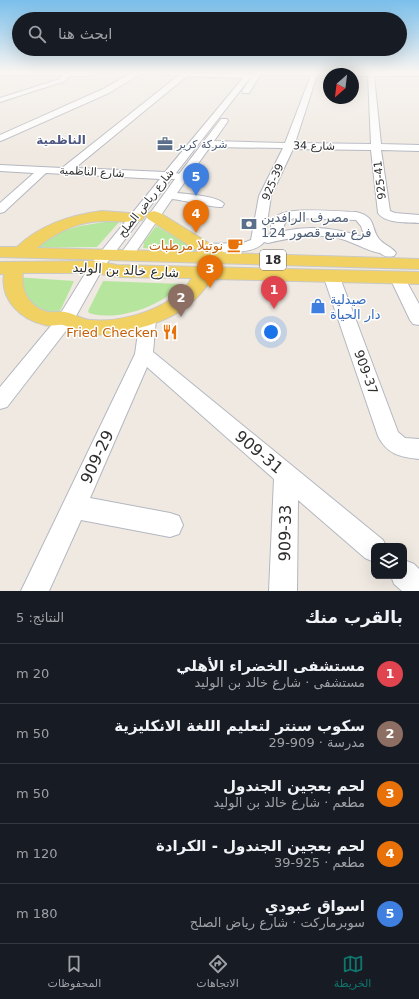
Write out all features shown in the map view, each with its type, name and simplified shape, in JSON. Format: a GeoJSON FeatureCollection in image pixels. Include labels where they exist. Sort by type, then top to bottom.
{"type":"FeatureCollection","features":[{"type":"Feature","properties":{"kind":"main road"},"geometry":{"type":"LineString","coordinates":[[136,217],[102,216],[75,221],[45,233],[29,243],[11,263],[11,280],[13,291],[19,302],[30,311],[45,319],[66,319],[84,327],[113,326],[148,319],[170,310],[187,298],[199,286],[211,260],[154,216]]}},
{"type":"Feature","properties":{"kind":"main road","name":"شارع خالد بن الوليد"},"geometry":{"type":"LineString","coordinates":[[0,252],[11,263],[100,261],[117,271],[134,264],[211,260],[393,265],[419,264]]}},
{"type":"Feature","properties":{"kind":"main road","name":"شارع خالد بن الوليد"},"geometry":{"type":"LineString","coordinates":[[211,260],[331,276],[393,265],[419,278]]}},
{"type":"Feature","properties":{"kind":"street"},"geometry":{"type":"LineString","coordinates":[[0,138],[87,100]]}},
{"type":"Feature","properties":{"kind":"street"},"geometry":{"type":"LineString","coordinates":[[66,170],[152,100]]}},
{"type":"Feature","properties":{"kind":"street","name":"شارع رياض الصلح"},"geometry":{"type":"LineString","coordinates":[[0,401],[66,319],[100,261],[168,175],[234,100]]}},
{"type":"Feature","properties":{"kind":"street","name":"شارع رياض الصلح"},"geometry":{"type":"LineString","coordinates":[[134,264],[154,216],[208,144],[235,100]]}},
{"type":"Feature","properties":{"kind":"street","name":"925-39"},"geometry":{"type":"LineString","coordinates":[[257,242],[265,196],[290,146],[306,100]]}},
{"type":"Feature","properties":{"kind":"street","name":"925-41"},"geometry":{"type":"LineString","coordinates":[[372,100],[384,213],[392,217],[419,219]]}},
{"type":"Feature","properties":{"kind":"street","name":"شارع 34"},"geometry":{"type":"LineString","coordinates":[[208,144],[419,148]]}},
{"type":"Feature","properties":{"kind":"street","name":"شارع الناظمية"},"geometry":{"type":"LineString","coordinates":[[0,168],[183,176]]}},
{"type":"Feature","properties":{"kind":"street"},"geometry":{"type":"LineString","coordinates":[[0,209],[44,170]]}},
{"type":"Feature","properties":{"kind":"street"},"geometry":{"type":"LineString","coordinates":[[169,195],[218,204]]}},
{"type":"Feature","properties":{"kind":"street"},"geometry":{"type":"LineString","coordinates":[[278,236],[278,224],[281,218],[293,214],[356,216],[367,225],[373,241],[393,265]]}},
{"type":"Feature","properties":{"kind":"street"},"geometry":{"type":"LineString","coordinates":[[211,260],[257,242],[278,236],[299,232],[332,232],[349,236],[393,265]]}},
{"type":"Feature","properties":{"kind":"street"},"geometry":{"type":"LineString","coordinates":[[384,232],[393,265],[419,320]]}},
{"type":"Feature","properties":{"kind":"street","name":"909-37"},"geometry":{"type":"LineString","coordinates":[[331,276],[389,436],[396,444],[402,447],[419,449]]}},
{"type":"Feature","properties":{"kind":"street","name":"909-29"},"geometry":{"type":"LineString","coordinates":[[35,591],[144,354],[148,319]]}},
{"type":"Feature","properties":{"kind":"street","name":"909-31"},"geometry":{"type":"LineString","coordinates":[[144,354],[371,546]]}},
{"type":"Feature","properties":{"kind":"street","name":"909-33"},"geometry":{"type":"LineString","coordinates":[[283,591],[286,475]]}},
{"type":"Feature","properties":{"kind":"street"},"geometry":{"type":"LineString","coordinates":[[74,507],[170,526]]}},
{"type":"Feature","properties":{"kind":"street"},"geometry":{"type":"LineString","coordinates":[[407,577],[419,587]]}},
{"type":"Feature","properties":{"kind":"green space"},"geometry":{"type":"Polygon","coordinates":[[[110,221],[120,221],[97,247],[30,248],[59,232],[80,226],[110,221]]]}},
{"type":"Feature","properties":{"kind":"green space"},"geometry":{"type":"Polygon","coordinates":[[[156,226],[199,251],[143,248],[144,242],[156,226]]]}},
{"type":"Feature","properties":{"kind":"green space"},"geometry":{"type":"Polygon","coordinates":[[[15,277],[74,281],[61,309],[56,315],[35,307],[26,297],[15,277]]]}},
{"type":"Feature","properties":{"kind":"green space"},"geometry":{"type":"Polygon","coordinates":[[[103,281],[182,284],[163,299],[139,310],[126,314],[113,315],[89,313],[88,311],[103,281]]]}},
{"type":"Feature","properties":{"kind":"place","name":"شركة كرير"},"geometry":{"type":"Point","coordinates":[165,144]}},
{"type":"Feature","properties":{"kind":"place","name":"اسواق عبودي"},"geometry":{"type":"Point","coordinates":[196,196]}},
{"type":"Feature","properties":{"kind":"place","name":"مصرف الرافدين فرع سبع قصور 124"},"geometry":{"type":"Point","coordinates":[249,224]}},
{"type":"Feature","properties":{"kind":"place","name":"لحم بعجين الجندول - الكرادة"},"geometry":{"type":"Point","coordinates":[196,233]}},
{"type":"Feature","properties":{"kind":"place","name":"نوتيلا مرطبات"},"geometry":{"type":"Point","coordinates":[235,245]}},
{"type":"Feature","properties":{"kind":"place","name":"لحم بعجين الجندول"},"geometry":{"type":"Point","coordinates":[210,288]}},
{"type":"Feature","properties":{"kind":"place","name":"صيدلية دار الحياة"},"geometry":{"type":"Point","coordinates":[318,306]}},
{"type":"Feature","properties":{"kind":"place","name":"مستشفى الخضراء الأهلي"},"geometry":{"type":"Point","coordinates":[274,309]}},
{"type":"Feature","properties":{"kind":"place","name":"سكوب سنتر لتعليم اللغة الانكليزية"},"geometry":{"type":"Point","coordinates":[181,317]}},
{"type":"Feature","properties":{"kind":"place","name":"Fried Checken"},"geometry":{"type":"Point","coordinates":[170,332]}},
{"type":"Feature","properties":{"kind":"district","name":"الناظمية"},"geometry":{"type":"Point","coordinates":[61,140]}}]}
